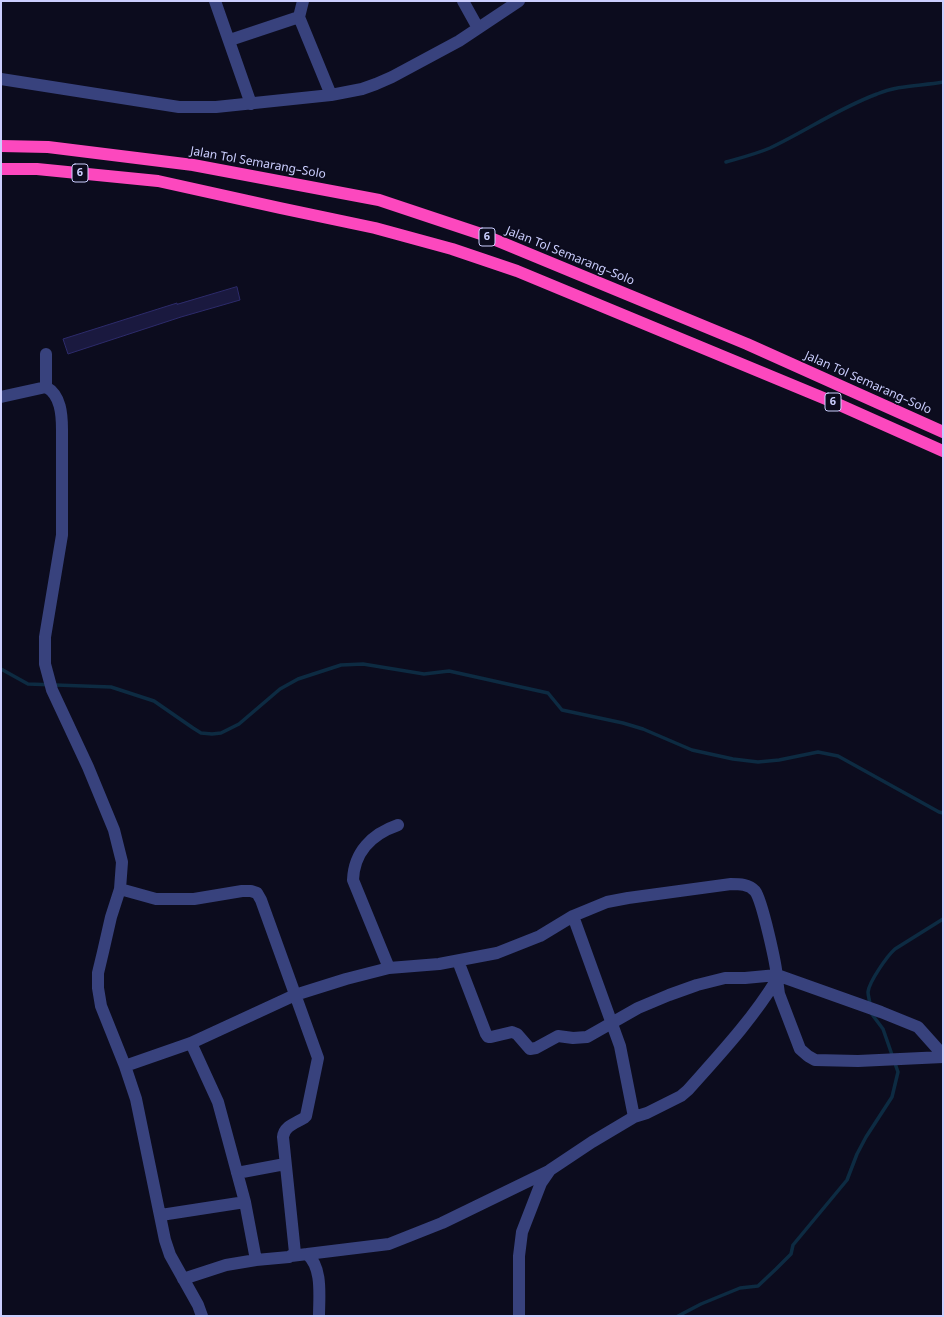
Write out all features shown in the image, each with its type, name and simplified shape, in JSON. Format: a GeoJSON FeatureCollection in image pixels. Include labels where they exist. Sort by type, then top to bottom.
{"type":"FeatureCollection","features":[{"type":"Feature","properties":{"kind":"highway","name":"Jalan Tol Semarang–Solo"},"geometry":{"type":"LineString","coordinates":[[1,146],[48,147],[193,164],[379,200],[481,234],[747,344],[943,432]]}},
{"type":"Feature","properties":{"kind":"highway","name":"6"},"geometry":{"type":"LineString","coordinates":[[1,169],[38,169],[158,181],[375,228],[452,249],[517,271],[840,405],[943,451]]}},
{"type":"Feature","properties":{"kind":"street"},"geometry":{"type":"LineString","coordinates":[[215,1],[230,40],[251,104]]}},
{"type":"Feature","properties":{"kind":"street"},"geometry":{"type":"LineString","coordinates":[[303,1],[298,17],[331,95]]}},
{"type":"Feature","properties":{"kind":"street"},"geometry":{"type":"LineString","coordinates":[[463,1],[478,28]]}},
{"type":"Feature","properties":{"kind":"street"},"geometry":{"type":"LineString","coordinates":[[1,79],[179,107],[216,107],[331,95],[362,89],[392,77],[459,41],[519,1]]}},
{"type":"Feature","properties":{"kind":"street"},"geometry":{"type":"LineString","coordinates":[[230,40],[298,17]]}},
{"type":"Feature","properties":{"kind":"street"},"geometry":{"type":"LineString","coordinates":[[46,354],[46,387],[54,394],[60,406],[62,416],[62,535],[44,637],[45,664],[52,690],[88,767],[114,830],[122,862],[120,889],[111,917],[98,973],[98,988],[101,1006],[125,1066],[136,1099],[165,1240],[170,1255],[198,1304],[202,1316]]}},
{"type":"Feature","properties":{"kind":"street"},"geometry":{"type":"LineString","coordinates":[[1,397],[46,387]]}},
{"type":"Feature","properties":{"kind":"street"},"geometry":{"type":"LineString","coordinates":[[389,968],[353,880],[353,872],[365,845],[375,836],[388,828],[398,825]]}},
{"type":"Feature","properties":{"kind":"street"},"geometry":{"type":"LineString","coordinates":[[125,1066],[191,1043],[295,995],[346,979],[389,968],[439,964],[498,953],[540,936],[573,916],[607,902],[731,884],[748,886],[755,891],[762,909],[770,940],[779,994],[800,1049],[808,1056],[815,1060],[858,1061],[943,1056]]}},
{"type":"Feature","properties":{"kind":"street"},"geometry":{"type":"LineString","coordinates":[[120,889],[156,899],[194,899],[242,891],[251,891],[257,893],[261,900],[318,1058],[305,1117],[289,1126],[283,1134],[295,1252],[291,1256]]}},
{"type":"Feature","properties":{"kind":"street"},"geometry":{"type":"LineString","coordinates":[[573,916],[620,1046],[634,1117]]}},
{"type":"Feature","properties":{"kind":"street"},"geometry":{"type":"LineString","coordinates":[[458,961],[486,1034],[491,1038],[512,1032],[517,1034],[530,1049],[536,1048],[558,1036],[573,1038],[587,1037],[638,1008],[697,985],[725,978],[777,977],[882,1012],[918,1027],[943,1056]]}},
{"type":"Feature","properties":{"kind":"street"},"geometry":{"type":"LineString","coordinates":[[183,1279],[226,1265],[389,1244],[442,1223],[550,1170],[592,1142],[634,1117],[647,1113],[680,1096],[688,1090],[736,1036],[766,998],[777,977]]}},
{"type":"Feature","properties":{"kind":"street"},"geometry":{"type":"LineString","coordinates":[[191,1043],[218,1102],[245,1202],[256,1260]]}},
{"type":"Feature","properties":{"kind":"street"},"geometry":{"type":"LineString","coordinates":[[237,1173],[285,1164]]}},
{"type":"Feature","properties":{"kind":"street"},"geometry":{"type":"LineString","coordinates":[[519,1316],[519,1256],[522,1232],[541,1184],[550,1170]]}},
{"type":"Feature","properties":{"kind":"street"},"geometry":{"type":"LineString","coordinates":[[161,1215],[245,1202]]}},
{"type":"Feature","properties":{"kind":"street"},"geometry":{"type":"LineString","coordinates":[[307,1254],[314,1261],[318,1272],[319,1316]]}},
{"type":"Feature","properties":{"kind":"building"},"geometry":{"type":"Polygon","coordinates":[[[237,287],[240,300],[181,317],[68,354],[63,339],[177,303],[237,287]]]}},
{"type":"Feature","properties":{"kind":"waterway"},"geometry":{"type":"LineString","coordinates":[[726,162],[770,148],[849,106],[885,91],[901,87],[943,82]]}},
{"type":"Feature","properties":{"kind":"waterway"},"geometry":{"type":"LineString","coordinates":[[1,669],[28,684],[111,687],[154,701],[201,733],[212,734],[221,733],[239,724],[280,689],[298,679],[341,665],[363,664],[424,674],[449,671],[548,693],[562,710],[623,723],[643,729],[692,750],[733,759],[758,762],[779,760],[818,752],[838,756],[943,813]]}},
{"type":"Feature","properties":{"kind":"waterway"},"geometry":{"type":"LineString","coordinates":[[870,1005],[868,992],[869,988],[879,969],[892,952],[943,919]]}},
{"type":"Feature","properties":{"kind":"waterway"},"geometry":{"type":"LineString","coordinates":[[678,1316],[701,1304],[740,1288],[758,1286],[791,1254],[793,1245],[847,1180],[857,1154],[866,1137],[892,1097],[898,1072],[883,1029],[871,1013]]}}]}
